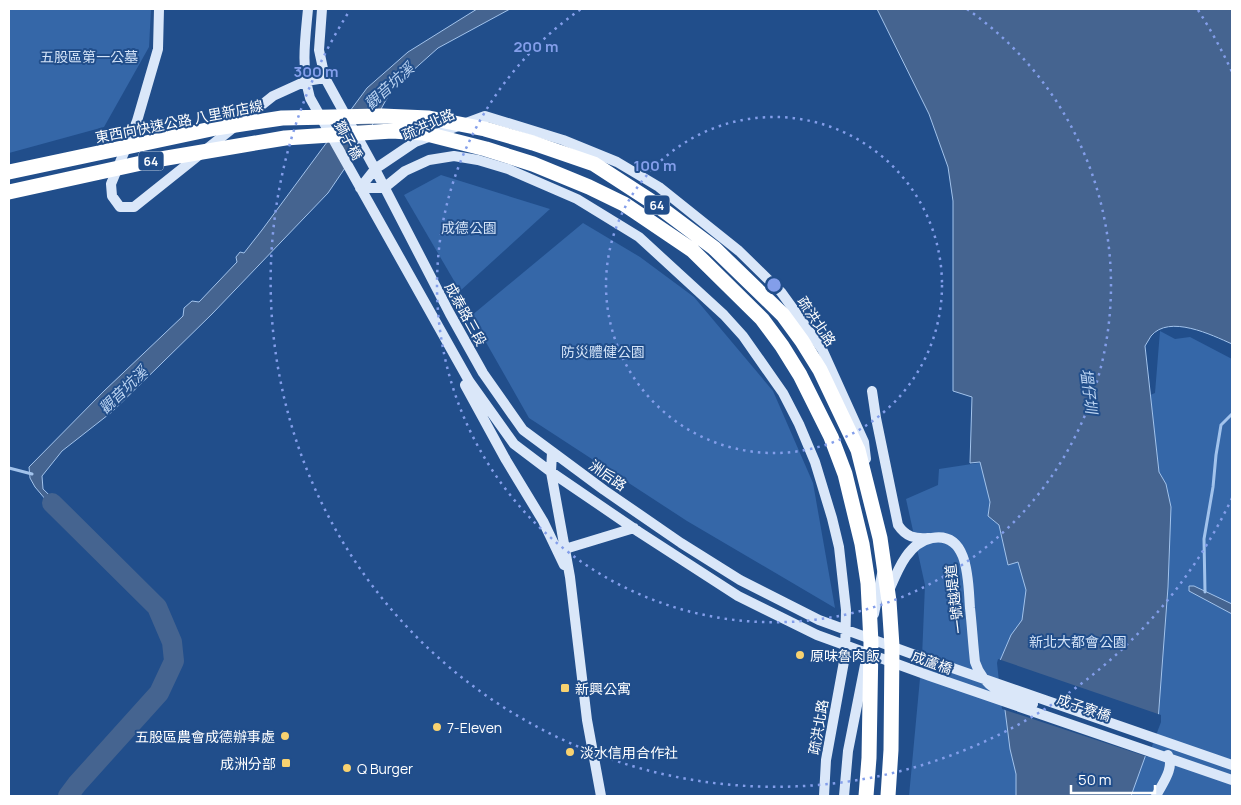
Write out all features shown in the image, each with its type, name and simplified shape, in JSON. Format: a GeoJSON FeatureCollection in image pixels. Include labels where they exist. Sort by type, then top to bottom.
{"type":"FeatureCollection","features":[{"type":"Feature","properties":{"kind":"highway","name":"東西向快速公路 八里新店線"},"geometry":{"type":"LineString","coordinates":[[9,172],[216,128],[282,118],[382,116],[429,118],[485,129],[594,164],[654,203],[714,248],[783,315],[802,340],[820,370],[858,450],[880,538],[889,601],[892,646],[891,750],[888,796]]}},
{"type":"Feature","properties":{"kind":"highway","name":"64"},"geometry":{"type":"LineString","coordinates":[[9,192],[155,160],[285,138],[392,132],[423,133],[486,149],[533,164],[589,187],[624,204],[692,250],[762,319],[782,346],[800,375],[827,428],[846,474],[862,544],[868,583],[871,643],[869,758],[866,796]]}},
{"type":"Feature","properties":{"kind":"main road"},"geometry":{"type":"LineString","coordinates":[[159,9],[158,49],[137,121],[111,184],[112,196],[120,207],[134,207],[273,96],[306,82],[324,78],[319,50],[322,9]]}},
{"type":"Feature","properties":{"kind":"main road"},"geometry":{"type":"LineString","coordinates":[[306,82],[304,64],[308,9]]}},
{"type":"Feature","properties":{"kind":"main road","name":"獅子橋"},"geometry":{"type":"LineString","coordinates":[[324,78],[368,157]]}},
{"type":"Feature","properties":{"kind":"main road","name":"獅子橋"},"geometry":{"type":"LineString","coordinates":[[306,82],[310,98],[360,188]]}},
{"type":"Feature","properties":{"kind":"main road","name":"疏洪北路"},"geometry":{"type":"LineString","coordinates":[[360,188],[375,169],[415,142],[485,116],[564,140],[617,162],[659,187],[739,251],[781,292],[822,350],[864,442],[884,564],[848,751],[844,796]]}},
{"type":"Feature","properties":{"kind":"main road","name":"疏洪北路"},"geometry":{"type":"LineString","coordinates":[[384,188],[405,172],[430,160],[454,156],[478,160],[508,169],[577,199],[639,237],[724,315],[753,350],[782,393],[815,462],[839,547],[846,610],[845,656],[826,760],[824,796]]}},
{"type":"Feature","properties":{"kind":"main road","name":"成泰路三段"},"geometry":{"type":"LineString","coordinates":[[368,157],[483,373],[523,430],[552,452]]}},
{"type":"Feature","properties":{"kind":"main road"},"geometry":{"type":"LineString","coordinates":[[384,188],[360,188],[469,382],[514,444],[551,472],[636,530]]}},
{"type":"Feature","properties":{"kind":"main road"},"geometry":{"type":"LineString","coordinates":[[444,339],[465,385],[506,460],[543,521],[570,577]]}},
{"type":"Feature","properties":{"kind":"main road","name":"一號越堤道"},"geometry":{"type":"LineString","coordinates":[[872,391],[898,525],[909,536],[918,539],[942,538],[951,541],[957,546],[965,560],[975,662],[982,677],[990,686],[1000,692]]}},
{"type":"Feature","properties":{"kind":"main road"},"geometry":{"type":"LineString","coordinates":[[552,452],[551,472],[570,577],[588,720],[601,796]]}},
{"type":"Feature","properties":{"kind":"main road","name":"洲后路"},"geometry":{"type":"LineString","coordinates":[[552,452],[648,520]]}},
{"type":"Feature","properties":{"kind":"main road","name":"成蘆橋"},"geometry":{"type":"LineString","coordinates":[[648,520],[740,580],[820,620],[915,656],[1232,765]]}},
{"type":"Feature","properties":{"kind":"main road"},"geometry":{"type":"LineString","coordinates":[[565,549],[636,530]]}},
{"type":"Feature","properties":{"kind":"main road","name":"成蘆橋"},"geometry":{"type":"LineString","coordinates":[[636,530],[738,596],[817,635],[1232,780]]}},
{"type":"Feature","properties":{"kind":"main road"},"geometry":{"type":"LineString","coordinates":[[872,631],[897,572],[907,555],[923,541],[932,538]]}},
{"type":"Feature","properties":{"kind":"main road","name":"成子寮橋"},"geometry":{"type":"LineString","coordinates":[[1000,692],[1160,748],[1169,757],[1170,766],[1156,796]]}},
{"type":"Feature","properties":{"kind":"green space","name":"五股區第一公墓"},"geometry":{"type":"Polygon","coordinates":[[[9,9],[151,9],[149,47],[104,127],[9,153],[9,9]]]}},
{"type":"Feature","properties":{"kind":"green space","name":"成德公園"},"geometry":{"type":"Polygon","coordinates":[[[441,175],[550,209],[460,291],[404,195],[441,175]]]}},
{"type":"Feature","properties":{"kind":"green space","name":"防災體健公園"},"geometry":{"type":"Polygon","coordinates":[[[583,223],[640,257],[694,297],[773,391],[813,483],[835,608],[687,521],[529,418],[471,316],[583,223]]]}},
{"type":"Feature","properties":{"kind":"green space","name":"新北大都會公園"},"geometry":{"type":"Polygon","coordinates":[[[1160,331],[1175,339],[1190,337],[1232,359],[1232,796],[909,796],[922,657],[925,585],[906,499],[938,485],[939,469],[998,460],[1155,393],[1160,331]]]}},
{"type":"Feature","properties":{"kind":"water"},"geometry":{"type":"Polygon","coordinates":[[[477,9],[510,9],[438,48],[392,89],[364,140],[328,193],[212,314],[113,411],[62,451],[42,476],[43,489],[73,518],[69,527],[35,487],[30,478],[29,467],[104,391],[183,316],[184,308],[192,301],[199,302],[237,262],[236,257],[240,252],[244,253],[262,230],[367,88],[408,52],[477,9]]]}},
{"type":"Feature","properties":{"kind":"water","name":"塭仔圳"},"geometry":{"type":"Polygon","coordinates":[[[877,9],[1232,9],[1232,344],[1191,328],[1179,326],[1159,330],[1151,336],[1145,346],[1159,472],[1166,484],[1171,507],[1168,587],[1158,721],[1131,796],[1016,796],[1016,774],[1010,749],[999,663],[1011,635],[1022,620],[1026,590],[1018,562],[1008,565],[999,525],[988,516],[990,502],[980,462],[970,463],[972,397],[953,391],[953,201],[948,167],[929,114],[877,9]]]}},
{"type":"Feature","properties":{"kind":"water"},"geometry":{"type":"Polygon","coordinates":[[[1189,586],[1194,586],[1232,604],[1232,614],[1189,591],[1189,586]]]}},
{"type":"Feature","properties":{"kind":"pier"},"geometry":{"type":"Polygon","coordinates":[[[998,659],[1161,715],[1161,722],[1148,757],[1002,709],[998,659]]]}},
{"type":"Feature","properties":{"kind":"waterway"},"geometry":{"type":"LineString","coordinates":[[1205,592],[1204,539],[1213,487],[1216,455],[1221,425],[1232,414]]}},
{"type":"Feature","properties":{"kind":"waterway"},"geometry":{"type":"LineString","coordinates":[[9,468],[32,474]]}},
{"type":"Feature","properties":{"kind":"waterway","name":"觀音坑溪"},"geometry":{"type":"LineString","coordinates":[[52,503],[157,607],[172,642],[174,661],[159,693],[68,796]]}},
{"type":"Feature","properties":{"kind":"place","name":"原味魯肉飯"},"geometry":{"type":"Point","coordinates":[800,655]}},
{"type":"Feature","properties":{"kind":"place","name":"新興公寓"},"geometry":{"type":"Point","coordinates":[565,688]}},
{"type":"Feature","properties":{"kind":"place","name":"7-Eleven"},"geometry":{"type":"Point","coordinates":[437,727]}},
{"type":"Feature","properties":{"kind":"place","name":"五股區農會成德辦事處"},"geometry":{"type":"Point","coordinates":[285,736]}},
{"type":"Feature","properties":{"kind":"place","name":"淡水信用合作社"},"geometry":{"type":"Point","coordinates":[570,752]}},
{"type":"Feature","properties":{"kind":"place","name":"成洲分部"},"geometry":{"type":"Point","coordinates":[286,763]}},
{"type":"Feature","properties":{"kind":"place","name":"Q Burger"},"geometry":{"type":"Point","coordinates":[347,768]}}]}
